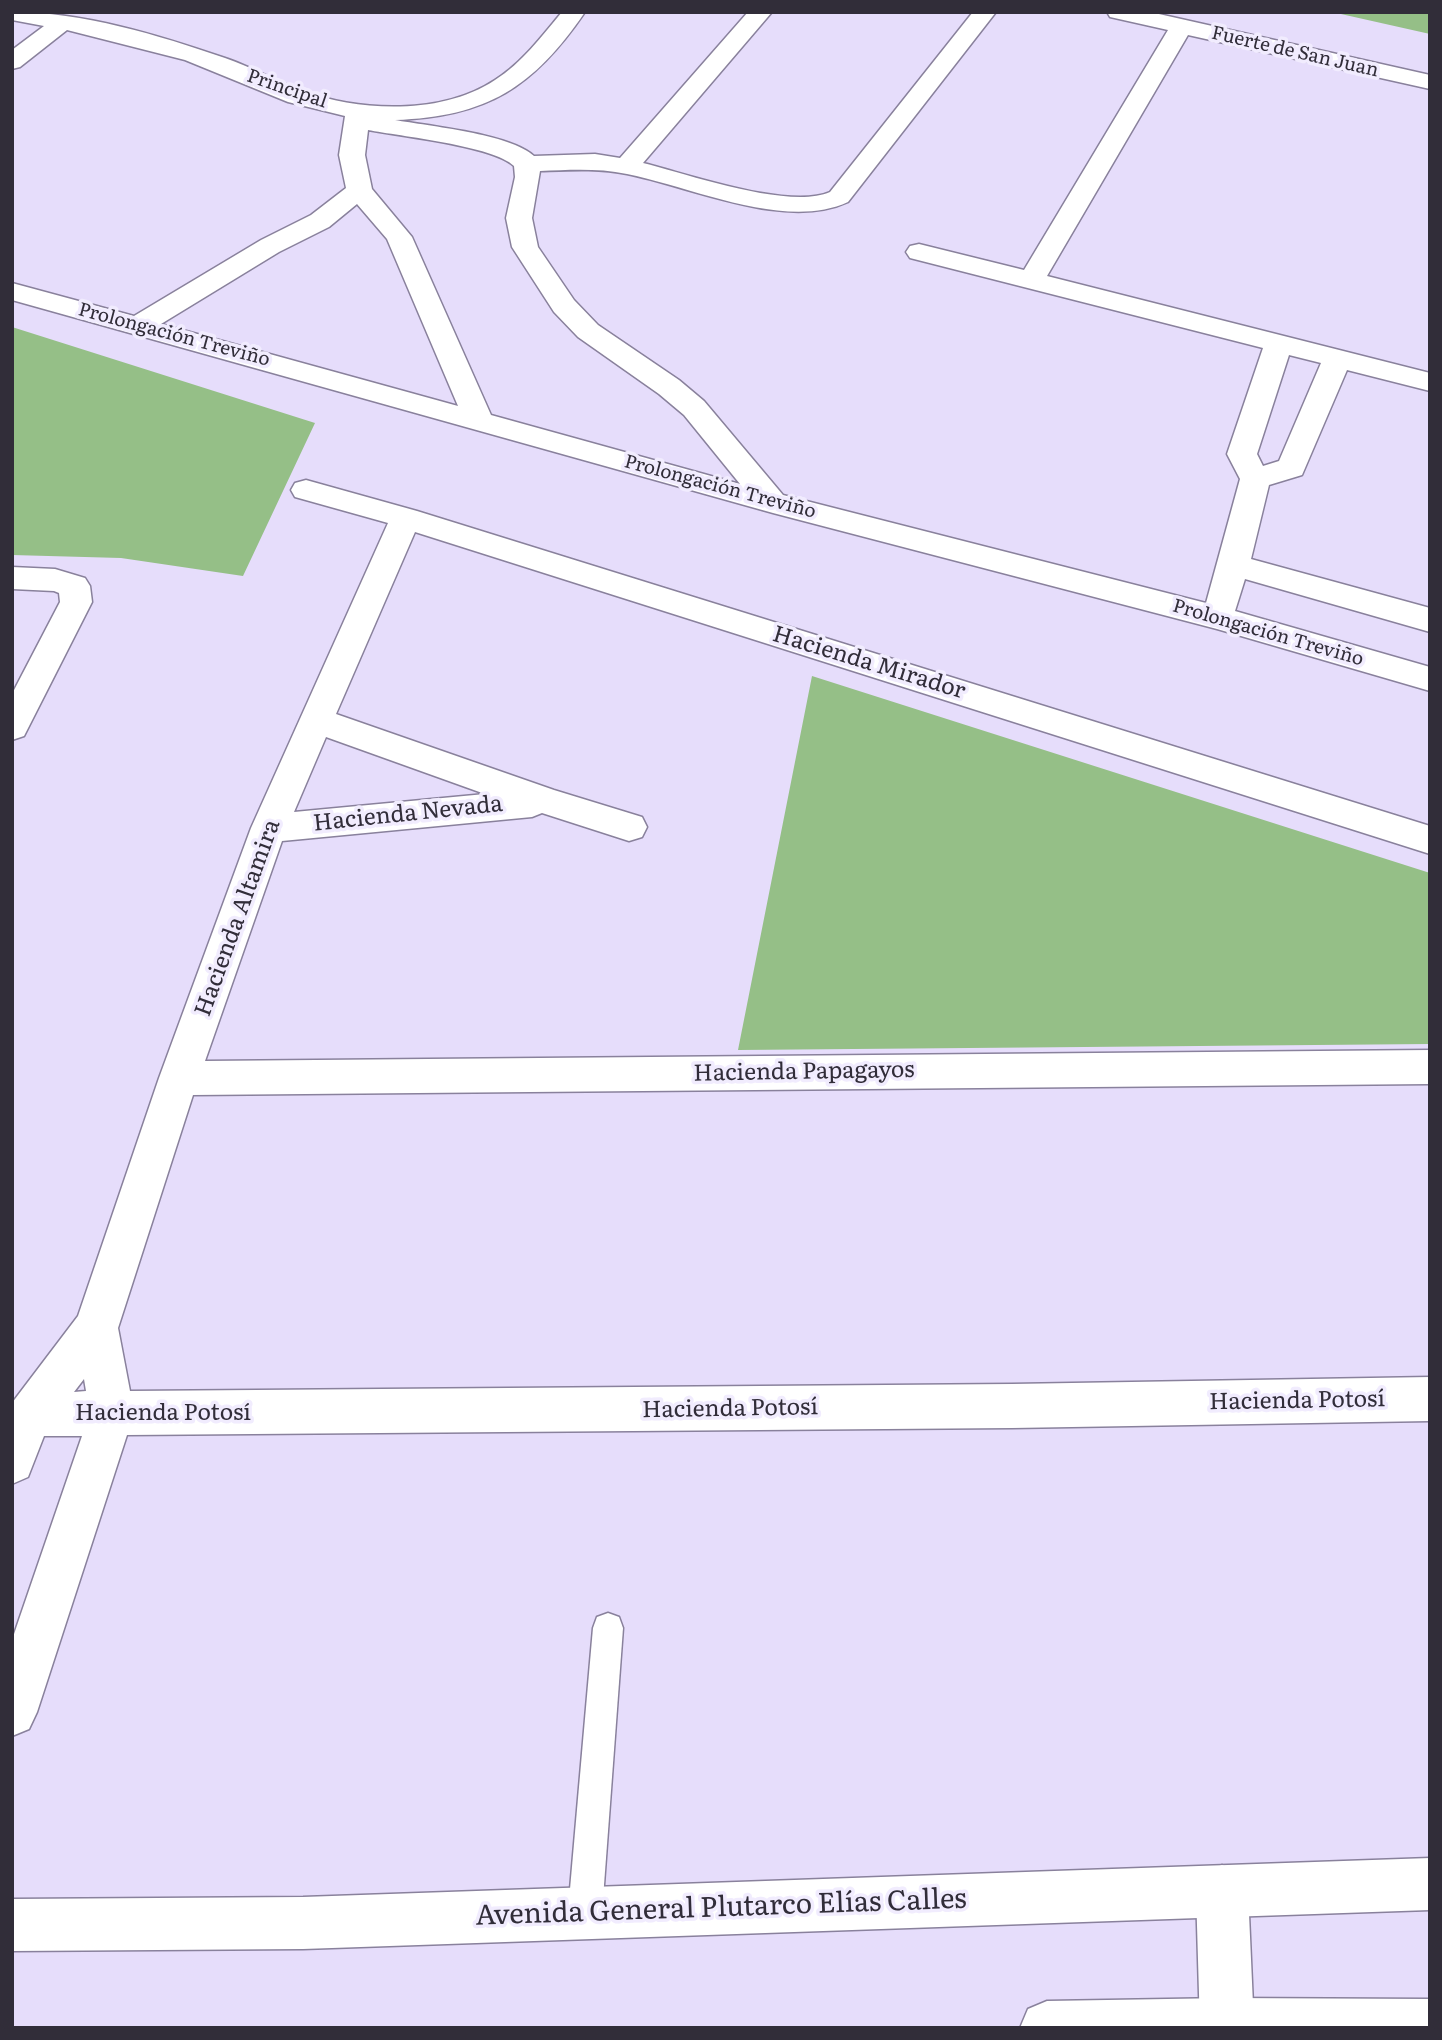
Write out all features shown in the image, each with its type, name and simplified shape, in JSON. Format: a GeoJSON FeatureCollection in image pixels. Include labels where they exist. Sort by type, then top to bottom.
{"type":"FeatureCollection","features":[{"type":"Feature","properties":{"kind":"street","name":"Principal"},"geometry":{"type":"LineString","coordinates":[[12,13],[141,38],[222,65],[306,100],[357,116],[407,115],[457,106],[493,93],[526,68],[574,12]]}},
{"type":"Feature","properties":{"kind":"street"},"geometry":{"type":"LineString","coordinates":[[625,166],[761,12]]}},
{"type":"Feature","properties":{"kind":"street"},"geometry":{"type":"LineString","coordinates":[[527,164],[595,162],[625,166],[778,204],[824,204],[839,197],[985,12]]}},
{"type":"Feature","properties":{"kind":"street","name":"Fuerte de San Juan"},"geometry":{"type":"LineString","coordinates":[[1118,12],[1430,82]]}},
{"type":"Feature","properties":{"kind":"street"},"geometry":{"type":"LineString","coordinates":[[12,62],[63,23]]}},
{"type":"Feature","properties":{"kind":"street"},"geometry":{"type":"LineString","coordinates":[[1031,281],[1182,26]]}},
{"type":"Feature","properties":{"kind":"street"},"geometry":{"type":"LineString","coordinates":[[479,420],[399,237],[359,190],[352,155],[357,116],[517,154],[527,164],[528,177],[519,218],[525,247],[564,306],[588,331],[669,387],[694,408],[773,503]]}},
{"type":"Feature","properties":{"kind":"street"},"geometry":{"type":"LineString","coordinates":[[139,325],[270,246],[320,220],[359,190]]}},
{"type":"Feature","properties":{"kind":"street"},"geometry":{"type":"LineString","coordinates":[[919,252],[1430,382]]}},
{"type":"Feature","properties":{"kind":"street","name":"Prolongación Treviño"},"geometry":{"type":"LineString","coordinates":[[12,291],[773,503],[1217,617],[1430,679]]}},
{"type":"Feature","properties":{"kind":"street"},"geometry":{"type":"LineString","coordinates":[[1217,617],[1234,565],[1255,479],[1242,454],[1278,345]]}},
{"type":"Feature","properties":{"kind":"street"},"geometry":{"type":"LineString","coordinates":[[1255,479],[1291,468],[1337,359]]}},
{"type":"Feature","properties":{"kind":"street","name":"Hacienda Mirador"},"geometry":{"type":"LineString","coordinates":[[306,491],[406,518],[1430,840]]}},
{"type":"Feature","properties":{"kind":"street","name":"Hacienda Altamira"},"geometry":{"type":"LineString","coordinates":[[12,1461],[30,1414],[96,1328],[179,1078],[269,828],[406,518]]}},
{"type":"Feature","properties":{"kind":"street"},"geometry":{"type":"LineString","coordinates":[[1234,565],[1430,620]]}},
{"type":"Feature","properties":{"kind":"street"},"geometry":{"type":"LineString","coordinates":[[12,578],[55,580],[74,586],[76,602],[12,727]]}},
{"type":"Feature","properties":{"kind":"street","name":"Hacienda Nevada"},"geometry":{"type":"LineString","coordinates":[[316,720],[546,801],[629,827]]}},
{"type":"Feature","properties":{"kind":"street","name":"Hacienda Nevada"},"geometry":{"type":"LineString","coordinates":[[269,828],[546,801]]}},
{"type":"Feature","properties":{"kind":"street","name":"Hacienda Papagayos"},"geometry":{"type":"LineString","coordinates":[[179,1078],[1430,1066]]}},
{"type":"Feature","properties":{"kind":"street","name":"Hacienda Altamira"},"geometry":{"type":"LineString","coordinates":[[12,1712],[112,1414],[96,1328]]}},
{"type":"Feature","properties":{"kind":"street","name":"Hacienda Potosí"},"geometry":{"type":"LineString","coordinates":[[30,1414],[1430,1399]]}},
{"type":"Feature","properties":{"kind":"street","name":"Avenida General Plutarco Elías Calles"},"geometry":{"type":"LineString","coordinates":[[12,1925],[303,1923],[1430,1884]]}},
{"type":"Feature","properties":{"kind":"street"},"geometry":{"type":"LineString","coordinates":[[1222,1891],[1227,2026]]}},
{"type":"Feature","properties":{"kind":"street"},"geometry":{"type":"LineString","coordinates":[[1047,2028],[1430,2026]]}},
{"type":"Feature","properties":{"kind":"lane"},"geometry":{"type":"LineString","coordinates":[[585,1912],[608,1628]]}},
{"type":"Feature","properties":{"kind":"green space"},"geometry":{"type":"Polygon","coordinates":[[[1332,12],[1430,12],[1430,34],[1332,12]]]}},
{"type":"Feature","properties":{"kind":"green space"},"geometry":{"type":"Polygon","coordinates":[[[12,327],[315,423],[243,576],[121,558],[12,555],[12,327]]]}},
{"type":"Feature","properties":{"kind":"green space"},"geometry":{"type":"Polygon","coordinates":[[[812,676],[1430,873],[1430,1044],[738,1050],[812,676]]]}}]}
